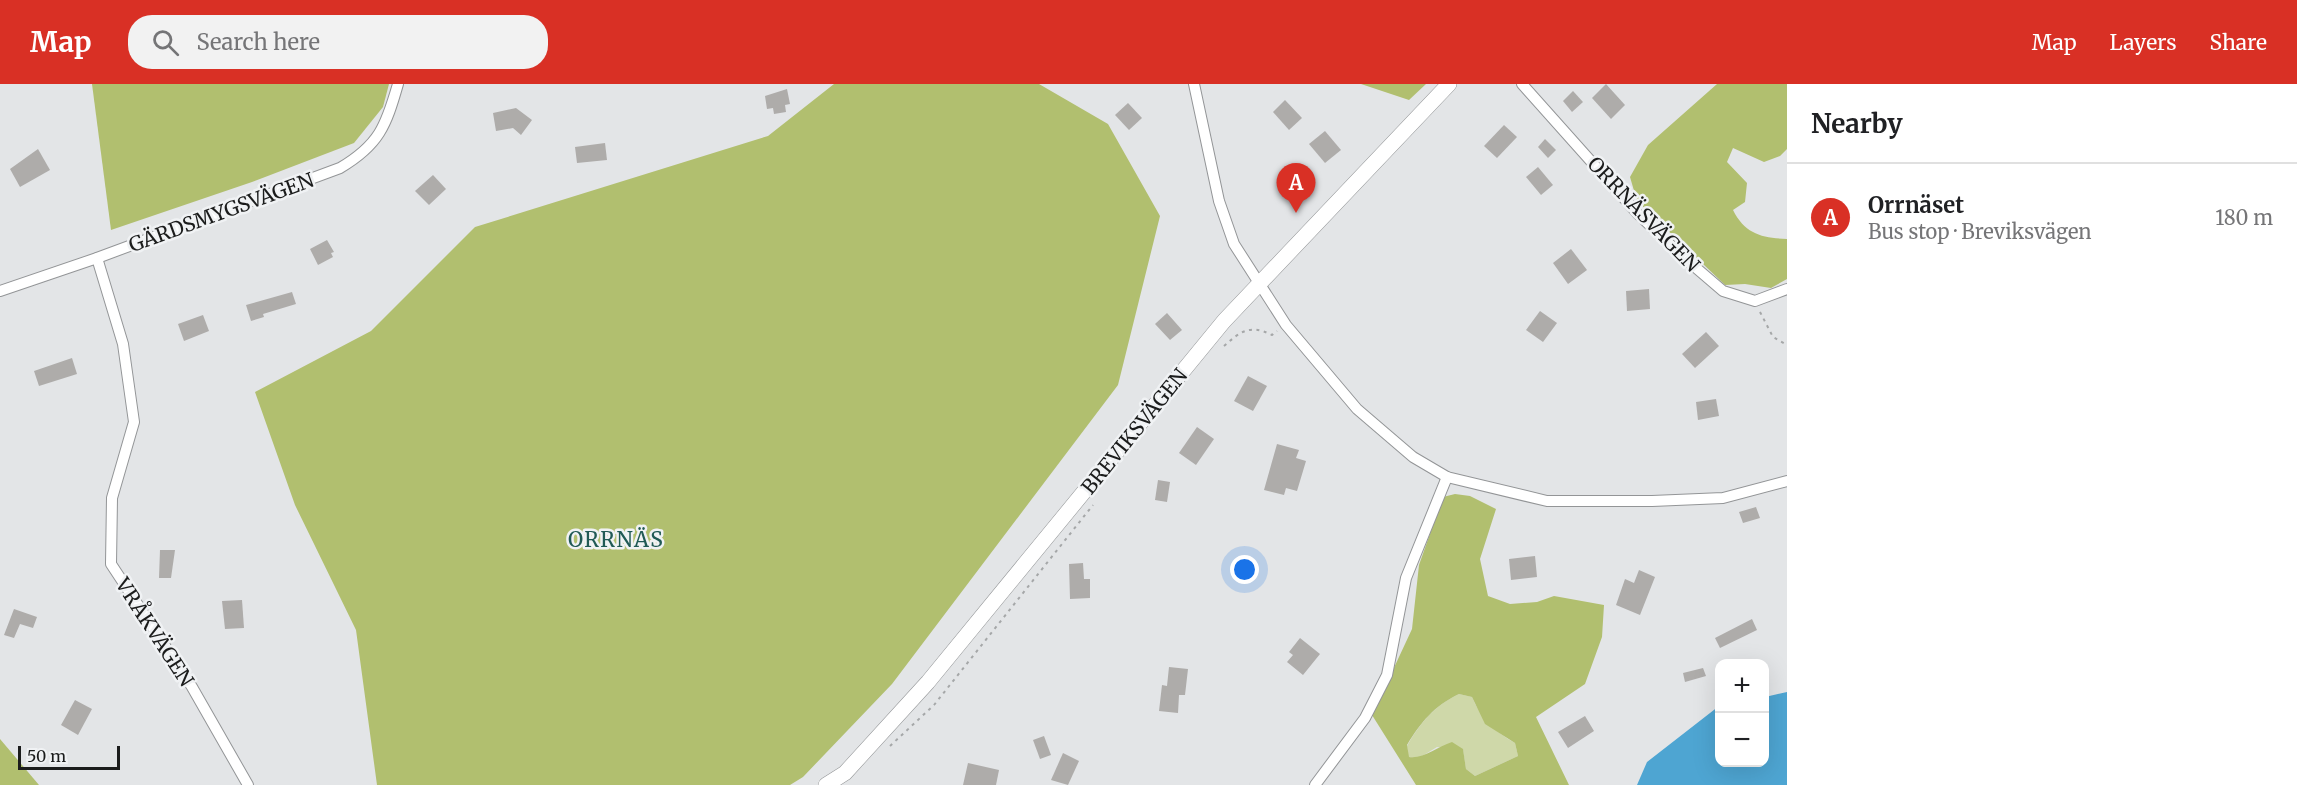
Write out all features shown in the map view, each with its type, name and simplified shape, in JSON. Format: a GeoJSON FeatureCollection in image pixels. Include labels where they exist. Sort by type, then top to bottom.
{"type":"FeatureCollection","features":[{"type":"Feature","properties":{"kind":"main road","name":"BREVIKSVÄGEN"},"geometry":{"type":"LineString","coordinates":[[826,785],[845,773],[928,682],[1224,321],[1259,287],[1279,261],[1449,84]]}},
{"type":"Feature","properties":{"kind":"street","name":"GÄRDSMYGSVÄGEN"},"geometry":{"type":"LineString","coordinates":[[0,291],[97,258],[340,168],[358,158],[381,133],[398,84]]}},
{"type":"Feature","properties":{"kind":"street"},"geometry":{"type":"LineString","coordinates":[[1194,84],[1219,201],[1233,244],[1286,325],[1357,409],[1413,456],[1447,477],[1547,501],[1723,498],[1787,481]]}},
{"type":"Feature","properties":{"kind":"street","name":"ORRNÄSVÄGEN"},"geometry":{"type":"LineString","coordinates":[[1522,84],[1638,214],[1681,255],[1723,291],[1755,302]]}},
{"type":"Feature","properties":{"kind":"street","name":"VRÅKVÄGEN"},"geometry":{"type":"LineString","coordinates":[[97,258],[123,344],[134,422],[112,498],[111,564],[192,687],[248,785]]}},
{"type":"Feature","properties":{"kind":"street"},"geometry":{"type":"LineString","coordinates":[[1755,302],[1787,289]]}},
{"type":"Feature","properties":{"kind":"street"},"geometry":{"type":"LineString","coordinates":[[1315,785],[1365,718],[1387,675],[1406,578],[1447,477]]}},
{"type":"Feature","properties":{"kind":"path"},"geometry":{"type":"LineString","coordinates":[[1755,302],[1773,337],[1787,345]]}},
{"type":"Feature","properties":{"kind":"path"},"geometry":{"type":"LineString","coordinates":[[1224,346],[1241,332],[1259,328],[1272,334],[1286,325]]}},
{"type":"Feature","properties":{"kind":"path"},"geometry":{"type":"LineString","coordinates":[[884,752],[934,705],[1095,503]]}},
{"type":"Feature","properties":{"kind":"green space"},"geometry":{"type":"Polygon","coordinates":[[[92,84],[389,84],[383,107],[354,143],[252,182],[111,230],[92,84]]]}},
{"type":"Feature","properties":{"kind":"green space"},"geometry":{"type":"Polygon","coordinates":[[[834,84],[1039,84],[1108,124],[1160,216],[1118,385],[892,684],[803,777],[790,785],[377,785],[356,630],[295,505],[255,392],[371,331],[475,227],[768,136],[834,84]]]}},
{"type":"Feature","properties":{"kind":"green space"},"geometry":{"type":"Polygon","coordinates":[[[1361,84],[1426,84],[1409,100],[1361,84]]]}},
{"type":"Feature","properties":{"kind":"green space"},"geometry":{"type":"Polygon","coordinates":[[[1717,84],[1787,84],[1787,149],[1780,156],[1764,162],[1733,148],[1727,162],[1747,183],[1745,202],[1733,210],[1743,225],[1762,236],[1787,239],[1787,279],[1771,288],[1745,284],[1725,285],[1637,201],[1630,177],[1648,145],[1717,84]]]}},
{"type":"Feature","properties":{"kind":"green space"},"geometry":{"type":"Polygon","coordinates":[[[1455,494],[1470,496],[1496,509],[1480,559],[1488,596],[1510,604],[1537,602],[1554,596],[1604,605],[1602,637],[1585,684],[1536,717],[1569,785],[1416,785],[1372,715],[1412,629],[1419,565],[1443,497],[1455,494]],[[1459,694],[1429,715],[1407,745],[1409,757],[1425,754],[1452,742],[1463,749],[1466,769],[1475,776],[1518,756],[1515,743],[1485,724],[1472,697],[1459,694]]]}},
{"type":"Feature","properties":{"kind":"green space"},"geometry":{"type":"Polygon","coordinates":[[[1459,694],[1472,697],[1479,711],[1489,723],[1515,743],[1518,756],[1475,776],[1466,769],[1463,750],[1437,747],[1419,758],[1408,757],[1407,746],[1423,722],[1435,709],[1459,694]]]}},
{"type":"Feature","properties":{"kind":"green space"},"geometry":{"type":"Polygon","coordinates":[[[0,739],[39,785],[0,785],[0,739]]]}},
{"type":"Feature","properties":{"kind":"water"},"geometry":{"type":"Polygon","coordinates":[[[1787,692],[1787,785],[1637,785],[1647,762],[1715,709],[1715,767],[1769,767],[1769,696],[1787,692]]]}},
{"type":"Feature","properties":{"kind":"building"},"geometry":{"type":"Polygon","coordinates":[[[1606,84],[1625,105],[1611,119],[1592,98],[1606,84]]]}},
{"type":"Feature","properties":{"kind":"building"},"geometry":{"type":"Polygon","coordinates":[[[787,89],[790,104],[785,105],[786,112],[774,114],[773,108],[767,109],[765,96],[787,89]]]}},
{"type":"Feature","properties":{"kind":"building"},"geometry":{"type":"Polygon","coordinates":[[[1573,91],[1583,102],[1572,112],[1563,101],[1573,91]]]}},
{"type":"Feature","properties":{"kind":"building"},"geometry":{"type":"Polygon","coordinates":[[[1285,100],[1302,118],[1289,130],[1273,112],[1285,100]]]}},
{"type":"Feature","properties":{"kind":"building"},"geometry":{"type":"Polygon","coordinates":[[[1128,103],[1142,118],[1129,130],[1115,115],[1128,103]]]}},
{"type":"Feature","properties":{"kind":"building"},"geometry":{"type":"Polygon","coordinates":[[[516,108],[532,120],[521,135],[513,128],[496,131],[493,113],[516,108]]]}},
{"type":"Feature","properties":{"kind":"building"},"geometry":{"type":"Polygon","coordinates":[[[1504,125],[1517,137],[1497,158],[1484,146],[1504,125]]]}},
{"type":"Feature","properties":{"kind":"building"},"geometry":{"type":"Polygon","coordinates":[[[1325,131],[1341,150],[1325,163],[1309,144],[1325,131]]]}},
{"type":"Feature","properties":{"kind":"building"},"geometry":{"type":"Polygon","coordinates":[[[1545,139],[1556,150],[1548,158],[1538,147],[1545,139]]]}},
{"type":"Feature","properties":{"kind":"building"},"geometry":{"type":"Polygon","coordinates":[[[605,143],[607,160],[577,163],[575,147],[605,143]]]}},
{"type":"Feature","properties":{"kind":"building"},"geometry":{"type":"Polygon","coordinates":[[[38,149],[50,170],[20,187],[10,169],[38,149]]]}},
{"type":"Feature","properties":{"kind":"building"},"geometry":{"type":"Polygon","coordinates":[[[1538,167],[1553,185],[1541,195],[1526,177],[1538,167]]]}},
{"type":"Feature","properties":{"kind":"building"},"geometry":{"type":"Polygon","coordinates":[[[433,175],[446,189],[429,205],[415,191],[433,175]]]}},
{"type":"Feature","properties":{"kind":"building"},"geometry":{"type":"Polygon","coordinates":[[[327,240],[334,252],[331,253],[333,257],[318,265],[310,249],[327,240]]]}},
{"type":"Feature","properties":{"kind":"building"},"geometry":{"type":"Polygon","coordinates":[[[1571,249],[1587,270],[1568,284],[1553,263],[1571,249]]]}},
{"type":"Feature","properties":{"kind":"building"},"geometry":{"type":"Polygon","coordinates":[[[1649,289],[1650,309],[1627,311],[1626,291],[1649,289]]]}},
{"type":"Feature","properties":{"kind":"building"},"geometry":{"type":"Polygon","coordinates":[[[292,292],[296,304],[263,314],[264,317],[251,321],[246,305],[292,292]]]}},
{"type":"Feature","properties":{"kind":"building"},"geometry":{"type":"Polygon","coordinates":[[[1540,311],[1557,323],[1543,342],[1526,330],[1540,311]]]}},
{"type":"Feature","properties":{"kind":"building"},"geometry":{"type":"Polygon","coordinates":[[[1167,313],[1182,330],[1170,340],[1155,324],[1167,313]]]}},
{"type":"Feature","properties":{"kind":"building"},"geometry":{"type":"Polygon","coordinates":[[[203,315],[209,331],[184,341],[178,324],[203,315]]]}},
{"type":"Feature","properties":{"kind":"building"},"geometry":{"type":"Polygon","coordinates":[[[1706,332],[1719,346],[1695,368],[1682,354],[1706,332]]]}},
{"type":"Feature","properties":{"kind":"building"},"geometry":{"type":"Polygon","coordinates":[[[72,358],[77,374],[39,386],[34,371],[72,358]]]}},
{"type":"Feature","properties":{"kind":"building"},"geometry":{"type":"Polygon","coordinates":[[[1248,376],[1267,386],[1253,411],[1234,401],[1248,376]]]}},
{"type":"Feature","properties":{"kind":"building"},"geometry":{"type":"Polygon","coordinates":[[[1716,399],[1719,416],[1698,420],[1696,402],[1716,399]]]}},
{"type":"Feature","properties":{"kind":"building"},"geometry":{"type":"Polygon","coordinates":[[[1197,427],[1214,439],[1196,465],[1179,453],[1197,427]]]}},
{"type":"Feature","properties":{"kind":"building"},"geometry":{"type":"Polygon","coordinates":[[[1277,444],[1299,450],[1296,458],[1306,461],[1297,491],[1286,488],[1284,495],[1264,490],[1277,444]]]}},
{"type":"Feature","properties":{"kind":"building"},"geometry":{"type":"Polygon","coordinates":[[[1158,480],[1170,482],[1167,502],[1155,500],[1158,480]]]}},
{"type":"Feature","properties":{"kind":"building"},"geometry":{"type":"Polygon","coordinates":[[[1756,507],[1760,518],[1743,523],[1739,512],[1756,507]]]}},
{"type":"Feature","properties":{"kind":"building"},"geometry":{"type":"Polygon","coordinates":[[[160,550],[175,550],[171,578],[159,578],[160,550]]]}},
{"type":"Feature","properties":{"kind":"building"},"geometry":{"type":"Polygon","coordinates":[[[1535,556],[1537,577],[1511,580],[1509,559],[1535,556]]]}},
{"type":"Feature","properties":{"kind":"building"},"geometry":{"type":"Polygon","coordinates":[[[1083,563],[1084,579],[1090,579],[1090,598],[1070,599],[1069,564],[1083,563]]]}},
{"type":"Feature","properties":{"kind":"building"},"geometry":{"type":"Polygon","coordinates":[[[1639,570],[1655,577],[1640,615],[1616,605],[1625,579],[1634,583],[1639,570]]]}},
{"type":"Feature","properties":{"kind":"building"},"geometry":{"type":"Polygon","coordinates":[[[242,600],[244,628],[225,629],[222,601],[242,600]]]}},
{"type":"Feature","properties":{"kind":"building"},"geometry":{"type":"Polygon","coordinates":[[[14,609],[37,617],[33,628],[20,624],[14,638],[4,635],[14,609]]]}},
{"type":"Feature","properties":{"kind":"building"},"geometry":{"type":"Polygon","coordinates":[[[1752,619],[1757,630],[1720,648],[1715,638],[1752,619]]]}},
{"type":"Feature","properties":{"kind":"building"},"geometry":{"type":"Polygon","coordinates":[[[1300,638],[1320,654],[1303,675],[1287,662],[1293,655],[1289,652],[1300,638]]]}},
{"type":"Feature","properties":{"kind":"building"},"geometry":{"type":"Polygon","coordinates":[[[1169,667],[1188,669],[1185,695],[1179,695],[1178,713],[1159,711],[1162,685],[1167,686],[1169,667]]]}},
{"type":"Feature","properties":{"kind":"building"},"geometry":{"type":"Polygon","coordinates":[[[1703,668],[1706,676],[1685,682],[1683,673],[1703,668]]]}},
{"type":"Feature","properties":{"kind":"building"},"geometry":{"type":"Polygon","coordinates":[[[75,700],[92,709],[78,735],[61,725],[75,700]]]}},
{"type":"Feature","properties":{"kind":"building"},"geometry":{"type":"Polygon","coordinates":[[[1585,716],[1594,731],[1568,748],[1558,732],[1585,716]]]}},
{"type":"Feature","properties":{"kind":"building"},"geometry":{"type":"Polygon","coordinates":[[[1044,736],[1051,755],[1040,759],[1033,740],[1044,736]]]}},
{"type":"Feature","properties":{"kind":"building"},"geometry":{"type":"Polygon","coordinates":[[[1063,753],[1079,761],[1068,785],[1051,780],[1063,753]]]}},
{"type":"Feature","properties":{"kind":"building"},"geometry":{"type":"Polygon","coordinates":[[[968,763],[999,770],[996,785],[963,785],[968,763]]]}},
{"type":"Feature","properties":{"kind":"place","name":"Orrnäset"},"geometry":{"type":"Point","coordinates":[1296,213]}},
{"type":"Feature","properties":{"kind":"district","name":"ORRNÄS"},"geometry":{"type":"Point","coordinates":[616,539]}}]}
